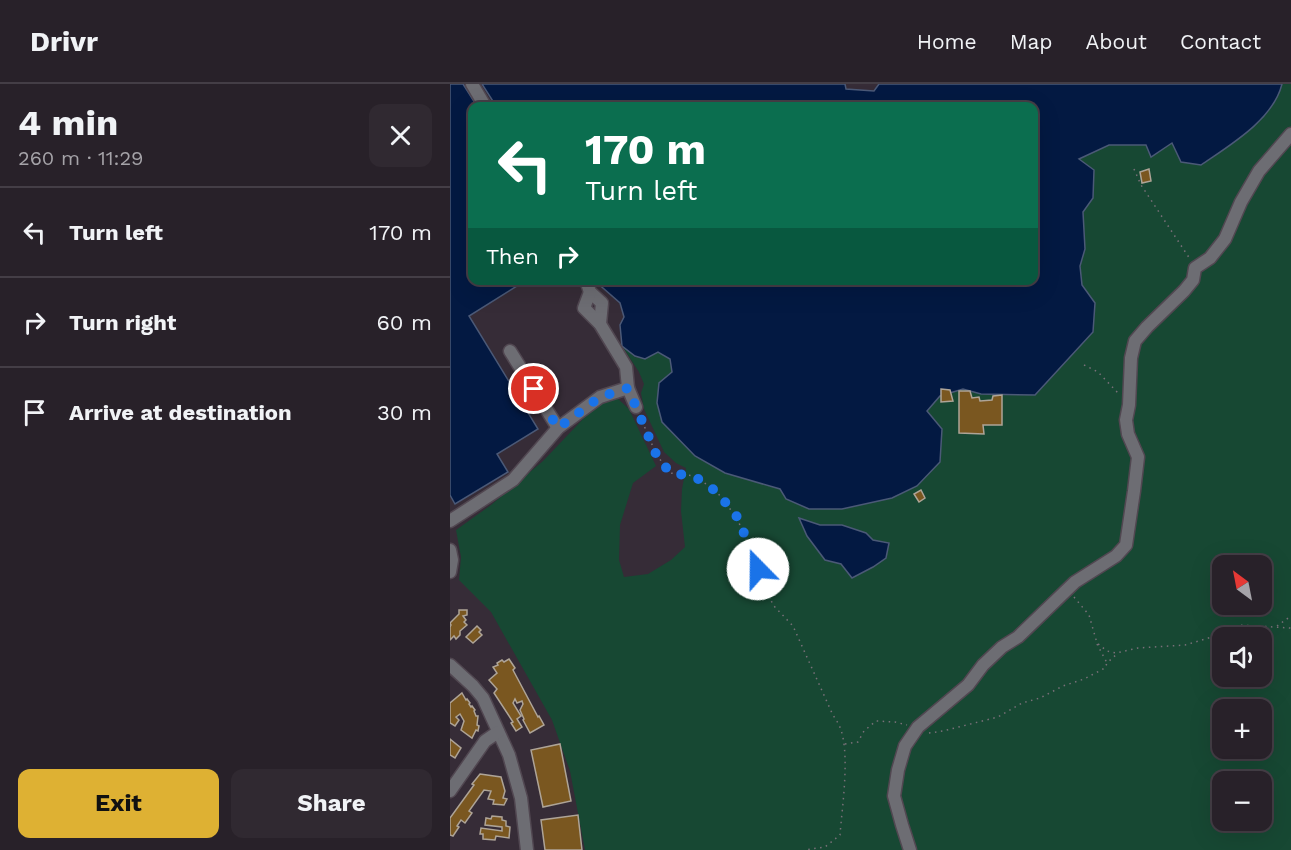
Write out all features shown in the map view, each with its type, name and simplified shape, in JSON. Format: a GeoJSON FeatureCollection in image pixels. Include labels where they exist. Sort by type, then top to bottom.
{"type":"FeatureCollection","features":[{"type":"Feature","properties":{"kind":"street"},"geometry":{"type":"LineString","coordinates":[[472,84],[483,102]]}},
{"type":"Feature","properties":{"kind":"street"},"geometry":{"type":"LineString","coordinates":[[910,850],[894,796],[905,746],[918,727],[968,686],[982,665],[1002,647],[1018,637],[1075,582],[1116,556],[1126,545],[1138,457],[1128,434],[1126,420],[1131,358],[1135,341],[1184,291],[1192,280],[1195,268],[1210,258],[1225,239],[1241,202],[1259,171],[1291,134]]}},
{"type":"Feature","properties":{"kind":"street"},"geometry":{"type":"LineString","coordinates":[[588,286],[584,308],[600,324],[626,367],[628,388],[636,407]]}},
{"type":"Feature","properties":{"kind":"street"},"geometry":{"type":"LineString","coordinates":[[510,351],[558,428]]}},
{"type":"Feature","properties":{"kind":"street"},"geometry":{"type":"LineString","coordinates":[[450,521],[513,480],[558,428],[600,397],[628,388]]}},
{"type":"Feature","properties":{"kind":"street"},"geometry":{"type":"LineString","coordinates":[[450,550],[452,560],[450,572]]}},
{"type":"Feature","properties":{"kind":"street"},"geometry":{"type":"LineString","coordinates":[[450,664],[483,698],[509,755],[521,798],[526,850]]}},
{"type":"Feature","properties":{"kind":"street"},"geometry":{"type":"LineString","coordinates":[[450,791],[485,741],[498,732]]}},
{"type":"Feature","properties":{"kind":"path"},"geometry":{"type":"LineString","coordinates":[[1134,169],[1141,185],[1195,268]]}},
{"type":"Feature","properties":{"kind":"path"},"geometry":{"type":"LineString","coordinates":[[1084,365],[1098,372],[1129,405]]}},
{"type":"Feature","properties":{"kind":"path"},"geometry":{"type":"LineString","coordinates":[[636,407],[656,454],[670,473],[694,476],[717,492],[738,518],[773,605],[793,626],[840,726],[844,744],[840,835],[825,847],[804,850]]}},
{"type":"Feature","properties":{"kind":"path"},"geometry":{"type":"LineString","coordinates":[[1067,590],[1089,615],[1097,643],[1107,663]]}},
{"type":"Feature","properties":{"kind":"path"},"geometry":{"type":"LineString","coordinates":[[1276,626],[1291,616]]}},
{"type":"Feature","properties":{"kind":"path"},"geometry":{"type":"LineString","coordinates":[[1097,643],[1107,651],[1118,652],[1138,648],[1185,645],[1212,637],[1238,625],[1291,628]]}},
{"type":"Feature","properties":{"kind":"path"},"geometry":{"type":"LineString","coordinates":[[844,744],[858,742],[864,731],[876,721],[918,727],[928,733],[998,717],[1022,703],[1040,698],[1105,668],[1118,652]]}},
{"type":"Feature","properties":{"kind":"green space"},"geometry":{"type":"Polygon","coordinates":[[[1282,84],[1291,84],[1291,850],[585,850],[570,771],[552,720],[491,612],[459,580],[461,557],[456,530],[491,505],[543,461],[584,418],[605,400],[617,398],[629,409],[656,466],[633,483],[620,525],[619,560],[624,577],[648,574],[671,560],[685,547],[681,511],[686,468],[676,463],[664,452],[644,409],[641,393],[644,384],[622,346],[635,357],[645,359],[658,352],[670,359],[672,372],[725,473],[780,489],[786,499],[809,509],[842,509],[892,498],[927,411],[940,396],[963,389],[981,394],[1035,395],[1093,332],[1095,303],[1082,285],[1080,266],[1085,249],[1083,212],[1093,198],[1078,159],[1109,145],[1146,144],[1150,156],[1172,143],[1201,165],[1237,140],[1270,109],[1282,84]]]}},
{"type":"Feature","properties":{"kind":"water"},"geometry":{"type":"Polygon","coordinates":[[[450,84],[463,84],[474,102],[468,102],[468,285],[519,285],[469,316],[538,429],[497,454],[508,472],[455,504],[450,495],[450,84]]]}},
{"type":"Feature","properties":{"kind":"water"},"geometry":{"type":"Polygon","coordinates":[[[482,84],[845,84],[846,89],[874,91],[879,84],[1282,84],[1270,109],[1260,120],[1237,140],[1201,165],[1181,162],[1172,143],[1151,157],[1146,145],[1109,145],[1079,159],[1094,170],[1093,198],[1083,212],[1085,249],[1080,266],[1082,285],[1095,303],[1093,332],[1035,395],[981,394],[963,389],[940,396],[927,411],[942,429],[940,462],[917,486],[892,498],[842,509],[809,509],[786,499],[780,489],[725,473],[695,456],[662,422],[657,403],[659,383],[672,372],[670,359],[658,352],[645,359],[635,356],[622,346],[620,325],[624,317],[620,303],[600,285],[1038,285],[1038,102],[493,102],[482,84]]]}},
{"type":"Feature","properties":{"kind":"water"},"geometry":{"type":"Polygon","coordinates":[[[799,518],[820,525],[842,525],[866,533],[873,540],[889,543],[886,558],[852,578],[841,564],[825,560],[807,536],[799,518]]]}},
{"type":"Feature","properties":{"kind":"building"},"geometry":{"type":"Polygon","coordinates":[[[1149,169],[1151,181],[1142,183],[1140,172],[1149,169]]]}},
{"type":"Feature","properties":{"kind":"building"},"geometry":{"type":"Polygon","coordinates":[[[941,389],[950,390],[953,401],[941,402],[941,389]]]}},
{"type":"Feature","properties":{"kind":"building"},"geometry":{"type":"Polygon","coordinates":[[[959,391],[970,391],[972,398],[979,397],[980,401],[992,400],[993,396],[1002,395],[1002,425],[983,425],[984,434],[959,433],[959,391]]]}},
{"type":"Feature","properties":{"kind":"building"},"geometry":{"type":"Polygon","coordinates":[[[921,490],[925,498],[919,502],[914,494],[921,490]]]}},
{"type":"Feature","properties":{"kind":"building"},"geometry":{"type":"Polygon","coordinates":[[[459,610],[467,610],[467,615],[463,616],[467,625],[456,639],[454,636],[450,640],[450,623],[459,614],[459,610]]]}},
{"type":"Feature","properties":{"kind":"building"},"geometry":{"type":"Polygon","coordinates":[[[477,626],[482,635],[473,643],[466,637],[477,626]]]}},
{"type":"Feature","properties":{"kind":"building"},"geometry":{"type":"Polygon","coordinates":[[[509,659],[544,725],[530,733],[520,710],[522,701],[517,703],[515,699],[513,703],[521,716],[517,719],[522,727],[516,731],[511,723],[513,722],[494,693],[497,689],[489,680],[497,673],[493,667],[502,660],[504,662],[509,659]]]}},
{"type":"Feature","properties":{"kind":"building"},"geometry":{"type":"Polygon","coordinates":[[[462,693],[478,716],[478,731],[476,730],[472,738],[461,730],[464,721],[460,714],[456,717],[459,720],[455,726],[450,723],[450,703],[462,693]]]}},
{"type":"Feature","properties":{"kind":"building"},"geometry":{"type":"Polygon","coordinates":[[[450,739],[461,748],[455,758],[450,755],[450,739]]]}},
{"type":"Feature","properties":{"kind":"building"},"geometry":{"type":"Polygon","coordinates":[[[560,744],[571,801],[543,807],[531,750],[560,744]]]}},
{"type":"Feature","properties":{"kind":"building"},"geometry":{"type":"Polygon","coordinates":[[[480,774],[501,777],[505,791],[503,798],[507,799],[504,805],[493,804],[494,800],[488,799],[491,791],[484,790],[469,811],[472,813],[465,823],[461,820],[453,836],[450,835],[450,818],[480,774]]]}},
{"type":"Feature","properties":{"kind":"building"},"geometry":{"type":"Polygon","coordinates":[[[578,815],[582,850],[545,850],[541,820],[578,815]]]}},
{"type":"Feature","properties":{"kind":"building"},"geometry":{"type":"Polygon","coordinates":[[[492,816],[502,817],[502,820],[506,821],[506,826],[510,827],[509,838],[496,836],[495,840],[483,839],[483,834],[480,834],[481,828],[502,831],[502,827],[485,825],[486,818],[491,819],[492,816]]]}},
{"type":"Feature","properties":{"kind":"route"},"geometry":{"type":"LineString","coordinates":[[534,389],[558,428],[600,397],[628,388],[656,454],[670,473],[694,476],[717,492],[738,518],[758,569]]}}]}
